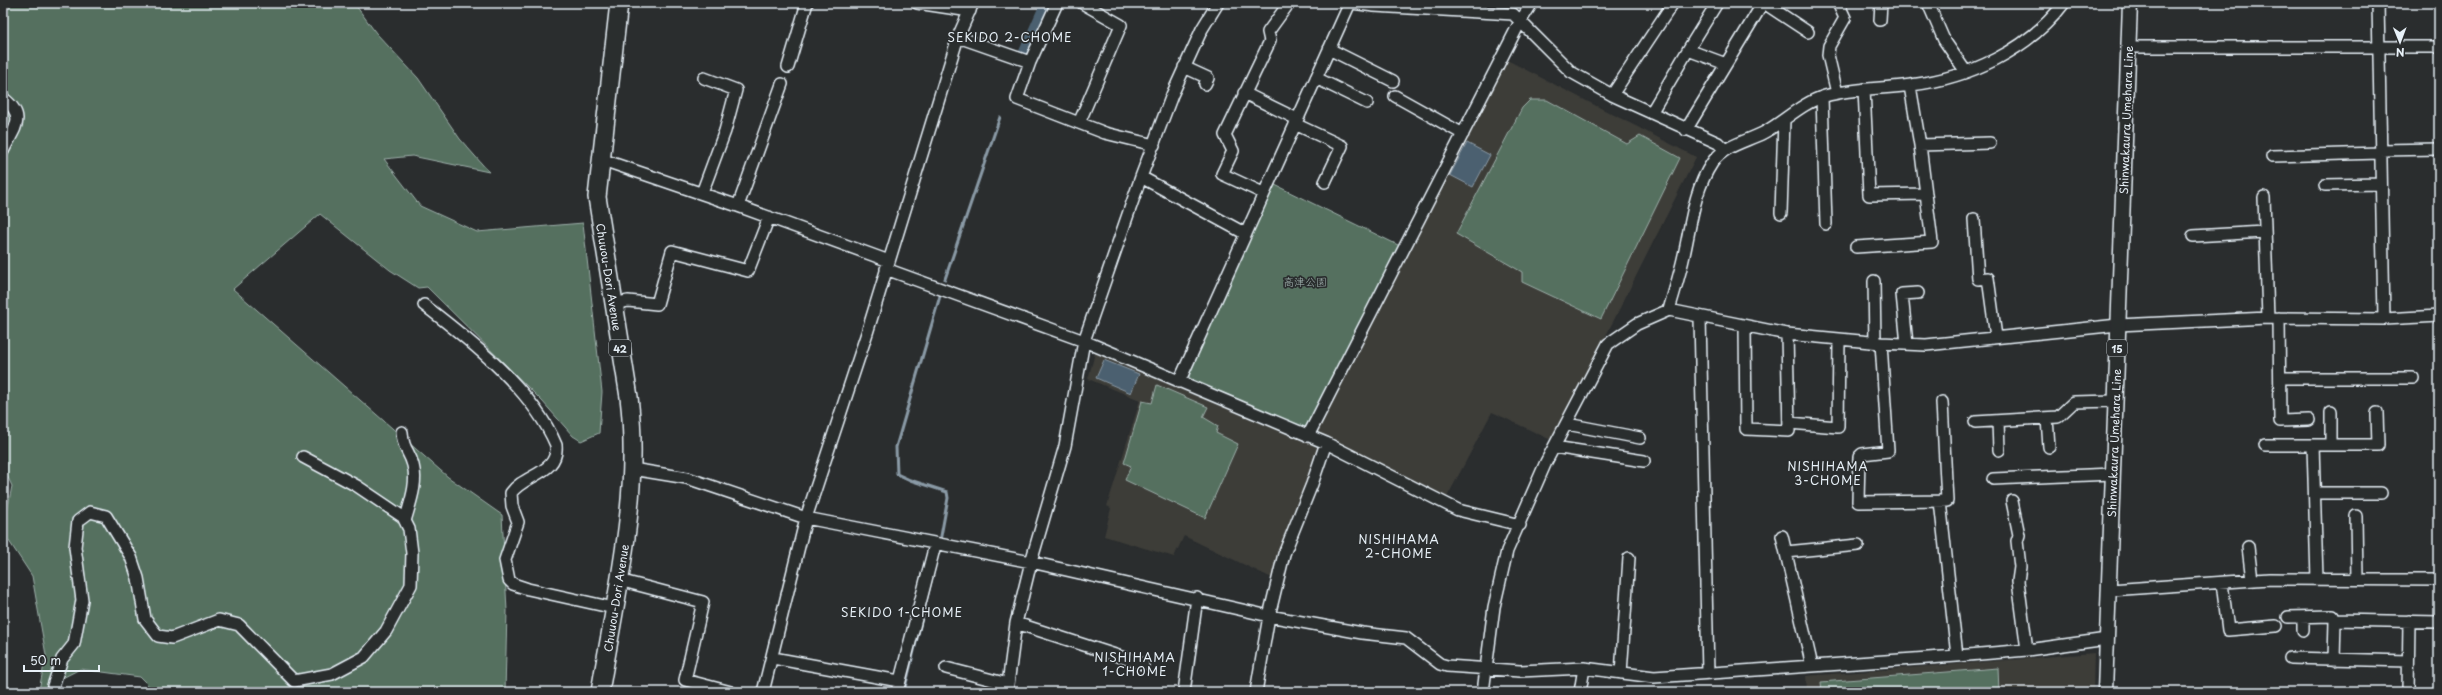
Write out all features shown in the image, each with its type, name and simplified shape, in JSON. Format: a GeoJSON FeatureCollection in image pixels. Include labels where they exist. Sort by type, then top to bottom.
{"type":"FeatureCollection","features":[{"type":"Feature","properties":{"kind":"highway","name":"Chuuou-Dori Avenue"},"geometry":{"type":"LineString","coordinates":[[600,692],[625,545],[632,469],[632,423],[597,197],[618,3]]}},
{"type":"Feature","properties":{"kind":"main road","name":"Shinwakaura Umehara Line"},"geometry":{"type":"LineString","coordinates":[[2105,692],[2110,590],[2115,401],[2130,3]]}},
{"type":"Feature","properties":{"kind":"street"},"geometry":{"type":"LineString","coordinates":[[788,67],[807,3]]}},
{"type":"Feature","properties":{"kind":"street"},"geometry":{"type":"LineString","coordinates":[[763,692],[773,658],[806,518],[888,265],[958,37],[972,7],[917,3]]}},
{"type":"Feature","properties":{"kind":"street"},"geometry":{"type":"LineString","coordinates":[[1057,3],[1030,62],[1018,99],[1105,133],[1154,145]]}},
{"type":"Feature","properties":{"kind":"street"},"geometry":{"type":"LineString","coordinates":[[946,668],[1008,688],[1016,623],[1031,562],[1065,446],[1084,341],[1140,177],[1184,67],[1202,29],[1218,3]]}},
{"type":"Feature","properties":{"kind":"street"},"geometry":{"type":"LineString","coordinates":[[1263,193],[1222,174],[1233,151],[1225,135],[1270,41],[1268,32],[1289,3]]}},
{"type":"Feature","properties":{"kind":"street"},"geometry":{"type":"LineString","coordinates":[[1179,382],[1263,193],[1351,3],[1513,14],[1571,72],[1686,130],[1718,143],[1724,149]]}},
{"type":"Feature","properties":{"kind":"street"},"geometry":{"type":"LineString","coordinates":[[1308,436],[1520,22],[1532,3]]}},
{"type":"Feature","properties":{"kind":"street"},"geometry":{"type":"LineString","coordinates":[[1612,94],[1673,3]]}},
{"type":"Feature","properties":{"kind":"street"},"geometry":{"type":"LineString","coordinates":[[1651,113],[1717,3]]}},
{"type":"Feature","properties":{"kind":"street"},"geometry":{"type":"LineString","coordinates":[[1686,130],[1764,3],[1808,32]]}},
{"type":"Feature","properties":{"kind":"street"},"geometry":{"type":"LineString","coordinates":[[1837,93],[1828,55],[1829,46],[1845,18],[1838,3]]}},
{"type":"Feature","properties":{"kind":"street"},"geometry":{"type":"LineString","coordinates":[[1880,20],[1881,3]]}},
{"type":"Feature","properties":{"kind":"street"},"geometry":{"type":"LineString","coordinates":[[1928,3],[1944,40],[1966,72]]}},
{"type":"Feature","properties":{"kind":"street"},"geometry":{"type":"LineString","coordinates":[[1669,310],[1684,257],[1698,194],[1712,163],[1724,149],[1744,143],[1784,120],[1802,106],[1822,97],[1864,89],[1910,86],[1941,81],[1966,72],[2003,55],[2032,36],[2064,3]]}},
{"type":"Feature","properties":{"kind":"street"},"geometry":{"type":"LineString","coordinates":[[2378,3],[2380,184],[2384,319]]}},
{"type":"Feature","properties":{"kind":"street"},"geometry":{"type":"LineString","coordinates":[[1079,123],[1120,26],[1087,4]]}},
{"type":"Feature","properties":{"kind":"street"},"geometry":{"type":"LineString","coordinates":[[958,37],[1030,62]]}},
{"type":"Feature","properties":{"kind":"street"},"geometry":{"type":"LineString","coordinates":[[2129,48],[2439,48]]}},
{"type":"Feature","properties":{"kind":"street"},"geometry":{"type":"LineString","coordinates":[[1329,49],[1393,81]]}},
{"type":"Feature","properties":{"kind":"street"},"geometry":{"type":"LineString","coordinates":[[1688,50],[1726,64]]}},
{"type":"Feature","properties":{"kind":"street"},"geometry":{"type":"LineString","coordinates":[[1184,67],[1208,78],[1205,84]]}},
{"type":"Feature","properties":{"kind":"street"},"geometry":{"type":"LineString","coordinates":[[702,194],[725,131],[736,90],[704,78]]}},
{"type":"Feature","properties":{"kind":"street"},"geometry":{"type":"LineString","coordinates":[[1316,78],[1366,103]]}},
{"type":"Feature","properties":{"kind":"street"},"geometry":{"type":"LineString","coordinates":[[738,206],[782,84]]}},
{"type":"Feature","properties":{"kind":"street"},"geometry":{"type":"LineString","coordinates":[[1856,247],[1932,242],[1920,145],[1910,86]]}},
{"type":"Feature","properties":{"kind":"street"},"geometry":{"type":"LineString","coordinates":[[1864,89],[1869,195],[1926,194]]}},
{"type":"Feature","properties":{"kind":"street"},"geometry":{"type":"LineString","coordinates":[[1244,93],[1342,146],[1325,182]]}},
{"type":"Feature","properties":{"kind":"street"},"geometry":{"type":"LineString","coordinates":[[1396,96],[1463,134]]}},
{"type":"Feature","properties":{"kind":"street"},"geometry":{"type":"LineString","coordinates":[[1822,97],[1826,224]]}},
{"type":"Feature","properties":{"kind":"street"},"geometry":{"type":"LineString","coordinates":[[3,98],[14,107],[18,114],[17,122],[3,151]]}},
{"type":"Feature","properties":{"kind":"street"},"geometry":{"type":"LineString","coordinates":[[1781,213],[1784,120]]}},
{"type":"Feature","properties":{"kind":"street"},"geometry":{"type":"LineString","coordinates":[[1920,145],[1990,143]]}},
{"type":"Feature","properties":{"kind":"street"},"geometry":{"type":"LineString","coordinates":[[2272,156],[2439,149]]}},
{"type":"Feature","properties":{"kind":"street"},"geometry":{"type":"LineString","coordinates":[[600,159],[769,217],[1084,341],[1326,443],[1458,510],[1520,525]]}},
{"type":"Feature","properties":{"kind":"street"},"geometry":{"type":"LineString","coordinates":[[1140,177],[1246,234]]}},
{"type":"Feature","properties":{"kind":"street"},"geometry":{"type":"LineString","coordinates":[[2325,185],[2380,184]]}},
{"type":"Feature","properties":{"kind":"street"},"geometry":{"type":"LineString","coordinates":[[2264,197],[2264,232],[2280,378],[2280,421],[2309,420]]}},
{"type":"Feature","properties":{"kind":"street"},"geometry":{"type":"LineString","coordinates":[[613,304],[628,301],[658,304],[672,251],[748,271],[769,217]]}},
{"type":"Feature","properties":{"kind":"street"},"geometry":{"type":"LineString","coordinates":[[1974,219],[1978,279],[1988,278],[1996,337]]}},
{"type":"Feature","properties":{"kind":"street"},"geometry":{"type":"LineString","coordinates":[[2193,236],[2264,232]]}},
{"type":"Feature","properties":{"kind":"street"},"geometry":{"type":"LineString","coordinates":[[1874,281],[1888,452],[1862,454],[1859,457],[1858,502],[1947,501],[1942,402]]}},
{"type":"Feature","properties":{"kind":"street"},"geometry":{"type":"LineString","coordinates":[[1907,344],[1902,294],[1918,293]]}},
{"type":"Feature","properties":{"kind":"street"},"geometry":{"type":"LineString","coordinates":[[424,306],[457,331],[522,392],[556,445],[557,454],[550,466],[511,493],[512,506],[518,522],[505,560],[509,580],[513,584],[528,589],[614,608]]}},
{"type":"Feature","properties":{"kind":"street"},"geometry":{"type":"LineString","coordinates":[[1483,692],[1494,607],[1507,551],[1554,447],[1608,344],[1636,324],[1669,310],[1700,318],[1788,334],[1839,340],[1926,345],[2118,324],[2274,318],[2384,319],[2439,316]]}},
{"type":"Feature","properties":{"kind":"street"},"geometry":{"type":"LineString","coordinates":[[1700,318],[1708,673]]}},
{"type":"Feature","properties":{"kind":"street"},"geometry":{"type":"LineString","coordinates":[[1745,327],[1746,429],[1789,431],[1788,334]]}},
{"type":"Feature","properties":{"kind":"street"},"geometry":{"type":"LineString","coordinates":[[1789,424],[1838,427],[1839,340]]}},
{"type":"Feature","properties":{"kind":"street"},"geometry":{"type":"LineString","coordinates":[[2280,378],[2413,378]]}},
{"type":"Feature","properties":{"kind":"street"},"geometry":{"type":"LineString","coordinates":[[1975,422],[2058,418],[2074,402],[2115,401]]}},
{"type":"Feature","properties":{"kind":"street"},"geometry":{"type":"LineString","coordinates":[[2331,412],[2331,445]]}},
{"type":"Feature","properties":{"kind":"street"},"geometry":{"type":"LineString","coordinates":[[2265,445],[2378,445],[2377,413]]}},
{"type":"Feature","properties":{"kind":"street"},"geometry":{"type":"LineString","coordinates":[[2047,418],[2048,447]]}},
{"type":"Feature","properties":{"kind":"street"},"geometry":{"type":"LineString","coordinates":[[1998,421],[1999,450]]}},
{"type":"Feature","properties":{"kind":"street"},"geometry":{"type":"LineString","coordinates":[[1567,424],[1640,438]]}},
{"type":"Feature","properties":{"kind":"street"},"geometry":{"type":"LineString","coordinates":[[402,432],[402,445],[413,464],[415,482],[405,521]]}},
{"type":"Feature","properties":{"kind":"street"},"geometry":{"type":"LineString","coordinates":[[1256,692],[1269,616],[1284,554],[1312,484],[1326,443]]}},
{"type":"Feature","properties":{"kind":"street"},"geometry":{"type":"LineString","coordinates":[[2313,445],[2317,579]]}},
{"type":"Feature","properties":{"kind":"street"},"geometry":{"type":"LineString","coordinates":[[1554,447],[1644,461]]}},
{"type":"Feature","properties":{"kind":"street"},"geometry":{"type":"LineString","coordinates":[[56,692],[53,686],[62,659],[74,644],[82,600],[75,547],[78,521],[90,512],[106,516],[131,557],[138,578],[145,619],[158,636],[172,638],[220,620],[239,625],[294,681],[332,674],[364,657],[386,631],[411,585],[412,552],[409,529],[403,516],[357,486],[303,457]]}},
{"type":"Feature","properties":{"kind":"street"},"geometry":{"type":"LineString","coordinates":[[632,469],[687,478],[736,493],[806,518],[935,545],[1031,562],[1197,598],[1269,616],[1362,633],[1406,638],[1440,664],[1447,666],[1520,671],[1584,668],[1654,677],[1957,656],[2027,650],[2107,639]]}},
{"type":"Feature","properties":{"kind":"street"},"geometry":{"type":"LineString","coordinates":[[1993,479],[2113,474]]}},
{"type":"Feature","properties":{"kind":"street"},"geometry":{"type":"LineString","coordinates":[[2314,493],[2381,493]]}},
{"type":"Feature","properties":{"kind":"street"},"geometry":{"type":"LineString","coordinates":[[1940,501],[1957,656]]}},
{"type":"Feature","properties":{"kind":"street"},"geometry":{"type":"LineString","coordinates":[[2012,501],[2019,535],[2017,541],[2020,567],[2018,581],[2027,650]]}},
{"type":"Feature","properties":{"kind":"street"},"geometry":{"type":"LineString","coordinates":[[2356,516],[2357,579]]}},
{"type":"Feature","properties":{"kind":"street"},"geometry":{"type":"LineString","coordinates":[[1782,536],[1812,666]]}},
{"type":"Feature","properties":{"kind":"street"},"geometry":{"type":"LineString","coordinates":[[773,658],[898,686],[935,545]]}},
{"type":"Feature","properties":{"kind":"street"},"geometry":{"type":"LineString","coordinates":[[1786,552],[1858,545]]}},
{"type":"Feature","properties":{"kind":"street"},"geometry":{"type":"LineString","coordinates":[[2248,547],[2252,580]]}},
{"type":"Feature","properties":{"kind":"street"},"geometry":{"type":"LineString","coordinates":[[1621,673],[1629,558]]}},
{"type":"Feature","properties":{"kind":"street"},"geometry":{"type":"LineString","coordinates":[[619,580],[703,602],[685,680],[731,692]]}},
{"type":"Feature","properties":{"kind":"street"},"geometry":{"type":"LineString","coordinates":[[2110,590],[2252,580],[2439,580]]}},
{"type":"Feature","properties":{"kind":"street"},"geometry":{"type":"LineString","coordinates":[[2222,583],[2228,630],[2276,626]]}},
{"type":"Feature","properties":{"kind":"street"},"geometry":{"type":"LineString","coordinates":[[1184,692],[1197,598]]}},
{"type":"Feature","properties":{"kind":"street"},"geometry":{"type":"LineString","coordinates":[[2288,617],[2332,616],[2335,620],[2439,622]]}},
{"type":"Feature","properties":{"kind":"street"},"geometry":{"type":"LineString","coordinates":[[2303,617],[2303,630]]}},
{"type":"Feature","properties":{"kind":"street"},"geometry":{"type":"LineString","coordinates":[[2334,660],[2335,620]]}},
{"type":"Feature","properties":{"kind":"street"},"geometry":{"type":"LineString","coordinates":[[2408,692],[2409,621]]}},
{"type":"Feature","properties":{"kind":"street"},"geometry":{"type":"LineString","coordinates":[[1016,623],[1143,664]]}},
{"type":"Feature","properties":{"kind":"street"},"geometry":{"type":"LineString","coordinates":[[2290,658],[2408,661]]}},
{"type":"Feature","properties":{"kind":"street"},"geometry":{"type":"LineString","coordinates":[[1580,692],[1584,668]]}},
{"type":"Feature","properties":{"kind":"shaded area"},"geometry":{"type":"Polygon","coordinates":[[[1507,60],[1696,157],[1553,441],[1492,412],[1445,501],[1320,438],[1314,431],[1507,60]]]}},
{"type":"Feature","properties":{"kind":"shaded area"},"geometry":{"type":"Polygon","coordinates":[[[1095,353],[1318,447],[1274,579],[1184,536],[1174,557],[1104,536],[1111,508],[1107,506],[1140,400],[1088,379],[1095,353]]]}},
{"type":"Feature","properties":{"kind":"shaded area"},"geometry":{"type":"Polygon","coordinates":[[[2094,653],[2093,692],[1807,692],[1806,676],[2094,653]]]}},
{"type":"Feature","properties":{"kind":"green space"},"geometry":{"type":"Polygon","coordinates":[[[3,3],[354,3],[376,33],[418,78],[460,139],[489,172],[412,156],[384,159],[420,206],[477,232],[583,223],[602,392],[599,433],[581,441],[573,436],[542,401],[427,287],[418,288],[390,270],[320,214],[233,289],[448,477],[502,515],[507,611],[505,692],[155,692],[140,677],[80,669],[39,690],[46,655],[32,576],[3,532],[12,486],[3,467],[3,3]]]}},
{"type":"Feature","properties":{"kind":"green space"},"geometry":{"type":"Polygon","coordinates":[[[1530,100],[1547,100],[1627,144],[1640,136],[1680,158],[1601,319],[1522,282],[1522,272],[1456,234],[1522,108],[1530,100]]]}},
{"type":"Feature","properties":{"kind":"green space","name":"高津公園"},"geometry":{"type":"Polygon","coordinates":[[[1273,184],[1400,246],[1304,430],[1190,379],[1188,373],[1273,184]]]}},
{"type":"Feature","properties":{"kind":"green space"},"geometry":{"type":"Polygon","coordinates":[[[1157,385],[1208,407],[1203,417],[1218,426],[1216,433],[1238,444],[1205,518],[1125,480],[1131,466],[1124,463],[1142,401],[1152,403],[1157,385]]]}},
{"type":"Feature","properties":{"kind":"green space"},"geometry":{"type":"Polygon","coordinates":[[[1998,668],[1999,692],[1822,692],[1821,682],[1998,668]]]}},
{"type":"Feature","properties":{"kind":"water"},"geometry":{"type":"Polygon","coordinates":[[[1467,143],[1490,155],[1473,187],[1450,175],[1467,143]]]}},
{"type":"Feature","properties":{"kind":"water"},"geometry":{"type":"Polygon","coordinates":[[[1104,360],[1139,374],[1131,393],[1096,378],[1104,360]]]}},
{"type":"Feature","properties":{"kind":"waterway"},"geometry":{"type":"LineString","coordinates":[[1027,55],[1050,3]]}},
{"type":"Feature","properties":{"kind":"waterway"},"geometry":{"type":"LineString","coordinates":[[945,279],[1000,117]]}},
{"type":"Feature","properties":{"kind":"waterway"},"geometry":{"type":"LineString","coordinates":[[940,296],[896,447],[897,474],[910,480],[947,492],[948,498],[941,536]]}},
{"type":"Feature","properties":{"kind":"waterway"},"geometry":{"type":"LineString","coordinates":[[904,692],[933,573]]}},
{"type":"Feature","properties":{"kind":"district","name":"SEKIDO 2-CHOME"},"geometry":{"type":"Point","coordinates":[1010,37]}},
{"type":"Feature","properties":{"kind":"district","name":"NISHIHAMA 3-CHOME"},"geometry":{"type":"Point","coordinates":[1828,473]}},
{"type":"Feature","properties":{"kind":"district","name":"NISHIHAMA 2-CHOME"},"geometry":{"type":"Point","coordinates":[1399,546]}},
{"type":"Feature","properties":{"kind":"district","name":"SEKIDO 1-CHOME"},"geometry":{"type":"Point","coordinates":[902,612]}},
{"type":"Feature","properties":{"kind":"district","name":"NISHIHAMA 1-CHOME"},"geometry":{"type":"Point","coordinates":[1135,664]}}]}
